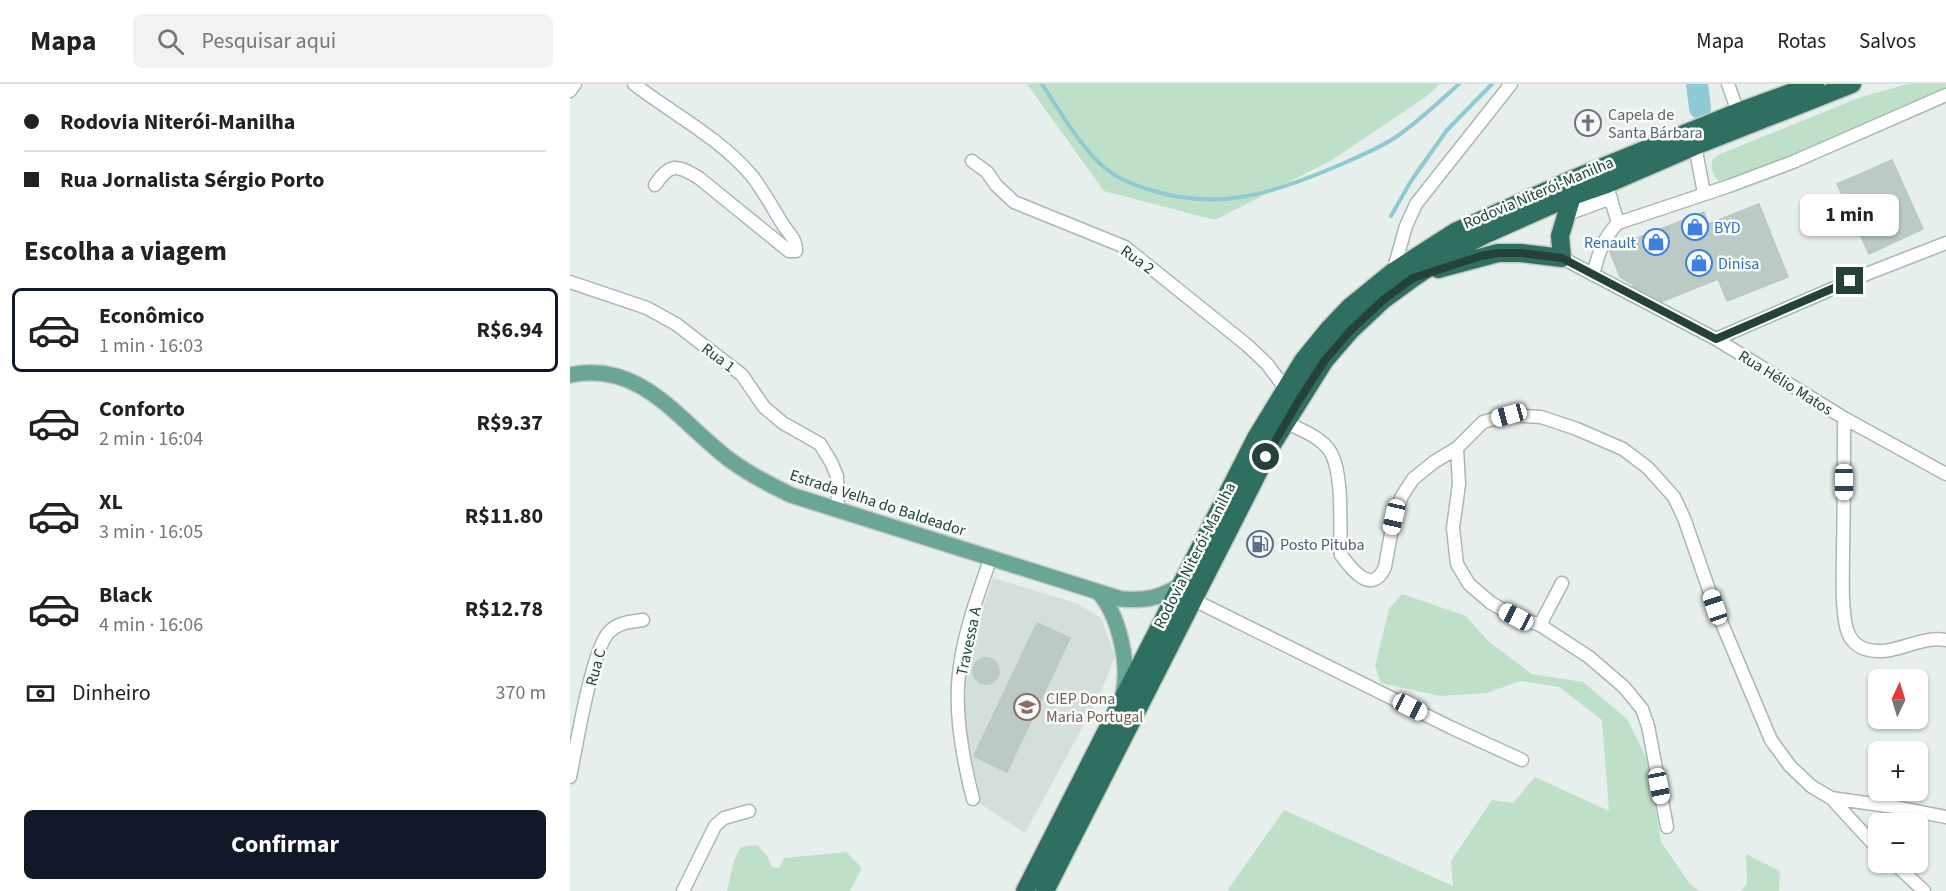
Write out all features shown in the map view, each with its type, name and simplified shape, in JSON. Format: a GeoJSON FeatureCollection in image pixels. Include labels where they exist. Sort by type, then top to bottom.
{"type":"FeatureCollection","features":[{"type":"Feature","properties":{"kind":"highway","name":"Rodovia Niterói-Manilha"},"geometry":{"type":"LineString","coordinates":[[1025,891],[1256,438],[1303,361],[1350,307],[1393,272],[1455,232],[1533,196],[1738,112],[1815,84]]}},
{"type":"Feature","properties":{"kind":"highway","name":"Rodovia Niterói-Manilha"},"geometry":{"type":"LineString","coordinates":[[1045,891],[1285,422],[1325,360],[1350,331],[1383,300],[1413,278],[1455,250],[1484,235],[1572,196],[1609,191],[1695,146],[1852,84]]}},
{"type":"Feature","properties":{"kind":"highway"},"geometry":{"type":"LineString","coordinates":[[1413,278],[1498,253],[1562,258],[1560,236],[1564,215],[1572,196]]}},
{"type":"Feature","properties":{"kind":"main road","name":"Estrada Velha do Baldeador"},"geometry":{"type":"LineString","coordinates":[[570,375],[588,372],[607,373],[632,381],[654,395],[731,460],[765,482],[791,495],[1099,593],[1136,600],[1164,595],[1181,585]]}},
{"type":"Feature","properties":{"kind":"main road"},"geometry":{"type":"LineString","coordinates":[[1099,593],[1108,603],[1114,616],[1123,651],[1125,687],[1121,706]]}},
{"type":"Feature","properties":{"kind":"street"},"geometry":{"type":"LineString","coordinates":[[570,92],[575,84]]}},
{"type":"Feature","properties":{"kind":"street"},"geometry":{"type":"LineString","coordinates":[[634,84],[720,146],[752,176],[784,227],[793,237],[797,245],[796,251],[789,251],[699,178],[683,168],[674,168],[664,172],[655,185]]}},
{"type":"Feature","properties":{"kind":"street"},"geometry":{"type":"LineString","coordinates":[[1393,272],[1406,226],[1416,204],[1511,84]]}},
{"type":"Feature","properties":{"kind":"street"},"geometry":{"type":"LineString","coordinates":[[1728,84],[1738,112]]}},
{"type":"Feature","properties":{"kind":"street"},"geometry":{"type":"LineString","coordinates":[[1593,274],[1602,246],[1609,232],[1618,223],[1793,162],[1946,95]]}},
{"type":"Feature","properties":{"kind":"street"},"geometry":{"type":"LineString","coordinates":[[1695,146],[1704,193]]}},
{"type":"Feature","properties":{"kind":"street","name":"Rua 2"},"geometry":{"type":"LineString","coordinates":[[972,161],[987,172],[996,185],[1014,202],[1125,247],[1247,345],[1267,364],[1285,388]]}},
{"type":"Feature","properties":{"kind":"street"},"geometry":{"type":"LineString","coordinates":[[1564,215],[1609,191],[1618,223]]}},
{"type":"Feature","properties":{"kind":"street"},"geometry":{"type":"LineString","coordinates":[[1716,339],[1869,273],[1946,243]]}},
{"type":"Feature","properties":{"kind":"street","name":"Rua Hélio Matos"},"geometry":{"type":"LineString","coordinates":[[1562,258],[1716,339],[1844,417],[1946,474]]}},
{"type":"Feature","properties":{"kind":"street","name":"Rua 1"},"geometry":{"type":"LineString","coordinates":[[570,282],[647,308],[676,324],[742,375],[764,407],[783,423],[819,444],[837,476],[838,510]]}},
{"type":"Feature","properties":{"kind":"street"},"geometry":{"type":"LineString","coordinates":[[1285,422],[1319,440],[1331,453],[1339,478],[1341,555],[1361,578],[1369,580],[1376,579],[1385,567],[1394,517],[1402,496],[1413,479],[1434,462],[1457,448],[1483,422],[1509,415],[1541,417],[1577,429],[1623,449],[1648,468],[1674,497],[1684,518],[1715,607],[1771,740],[1790,766],[1811,786],[1831,798],[1868,838]]}},
{"type":"Feature","properties":{"kind":"street"},"geometry":{"type":"LineString","coordinates":[[1844,417],[1843,590],[1847,630],[1853,642],[1863,648],[1878,651],[1896,649],[1916,641],[1935,638],[1946,640]]}},
{"type":"Feature","properties":{"kind":"street"},"geometry":{"type":"LineString","coordinates":[[1457,448],[1459,484],[1453,528],[1456,564],[1469,584],[1491,603],[1516,617],[1540,625],[1589,657],[1624,687],[1642,709],[1648,726],[1667,827]]}},
{"type":"Feature","properties":{"kind":"street","name":"Travessa A"},"geometry":{"type":"LineString","coordinates":[[973,799],[959,717],[959,675],[973,610],[991,557]]}},
{"type":"Feature","properties":{"kind":"street"},"geometry":{"type":"LineString","coordinates":[[1540,625],[1562,583]]}},
{"type":"Feature","properties":{"kind":"street"},"geometry":{"type":"LineString","coordinates":[[1194,600],[1452,728],[1522,760]]}},
{"type":"Feature","properties":{"kind":"street","name":"Rua C"},"geometry":{"type":"LineString","coordinates":[[570,777],[592,672],[602,641],[609,631],[622,623],[643,620]]}},
{"type":"Feature","properties":{"kind":"street"},"geometry":{"type":"LineString","coordinates":[[1831,798],[1946,817]]}},
{"type":"Feature","properties":{"kind":"street"},"geometry":{"type":"LineString","coordinates":[[683,891],[715,826],[724,818],[748,812]]}},
{"type":"Feature","properties":{"kind":"street"},"geometry":{"type":"LineString","coordinates":[[1905,873],[1924,891]]}},
{"type":"Feature","properties":{"kind":"shaded area","name":"CIEP Dona Maria Portugal"},"geometry":{"type":"Polygon","coordinates":[[[993,578],[1076,603],[1101,618],[1115,656],[1099,697],[1025,833],[973,799],[959,717],[973,638],[993,578]]]}},
{"type":"Feature","properties":{"kind":"green space"},"geometry":{"type":"Polygon","coordinates":[[[1027,84],[1440,84],[1427,96],[1332,160],[1215,220],[1104,191],[1027,84]]]}},
{"type":"Feature","properties":{"kind":"green space"},"geometry":{"type":"Polygon","coordinates":[[[1908,84],[1946,84],[1946,93],[1724,185],[1714,174],[1712,160],[1718,155],[1861,97],[1908,84]]]}},
{"type":"Feature","properties":{"kind":"green space"},"geometry":{"type":"Polygon","coordinates":[[[1402,594],[1466,616],[1488,641],[1532,674],[1583,682],[1627,719],[1648,761],[1661,842],[1690,884],[1699,891],[1227,891],[1284,810],[1453,886],[1451,861],[1492,800],[1513,803],[1535,777],[1609,811],[1602,720],[1559,687],[1520,681],[1487,693],[1440,696],[1381,683],[1375,666],[1389,609],[1402,594]]]}},
{"type":"Feature","properties":{"kind":"green space"},"geometry":{"type":"Polygon","coordinates":[[[757,845],[767,856],[772,867],[779,868],[784,858],[846,852],[862,868],[850,891],[727,891],[734,860],[741,847],[757,845]]]}},
{"type":"Feature","properties":{"kind":"green space"},"geometry":{"type":"Polygon","coordinates":[[[1746,854],[1780,871],[1779,891],[1741,891],[1747,883],[1746,854]]]}},
{"type":"Feature","properties":{"kind":"building"},"geometry":{"type":"Polygon","coordinates":[[[1892,160],[1923,229],[1869,254],[1837,184],[1892,160]]]}},
{"type":"Feature","properties":{"kind":"building","name":"Dinisa"},"geometry":{"type":"Polygon","coordinates":[[[1759,204],[1788,277],[1727,301],[1718,279],[1656,304],[1627,289],[1635,286],[1620,277],[1609,249],[1704,212],[1708,224],[1759,204]]]}},
{"type":"Feature","properties":{"kind":"building"},"geometry":{"type":"Polygon","coordinates":[[[1037,623],[1070,638],[1007,772],[974,756],[1037,623]]]}},
{"type":"Feature","properties":{"kind":"building"},"geometry":{"type":"Polygon","coordinates":[[[986,658],[995,662],[999,671],[995,680],[986,684],[977,680],[973,671],[977,662],[986,658]]]}},
{"type":"Feature","properties":{"kind":"waterway"},"geometry":{"type":"LineString","coordinates":[[1042,84],[1079,140],[1110,172],[1147,189],[1178,197],[1202,199],[1224,199],[1268,191],[1290,185],[1358,157],[1396,137],[1459,84]]}},
{"type":"Feature","properties":{"kind":"waterway"},"geometry":{"type":"LineString","coordinates":[[1391,216],[1411,181],[1447,130],[1492,84]]}},
{"type":"Feature","properties":{"kind":"waterway"},"geometry":{"type":"LineString","coordinates":[[1697,84],[1700,108]]}},
{"type":"Feature","properties":{"kind":"place","name":"Capela de Santa Bárbara"},"geometry":{"type":"Point","coordinates":[1588,123]}},
{"type":"Feature","properties":{"kind":"place","name":"BYD"},"geometry":{"type":"Point","coordinates":[1695,227]}},
{"type":"Feature","properties":{"kind":"place","name":"Renault"},"geometry":{"type":"Point","coordinates":[1656,242]}},
{"type":"Feature","properties":{"kind":"place","name":"Dinisa"},"geometry":{"type":"Point","coordinates":[1699,263]}},
{"type":"Feature","properties":{"kind":"place","name":"Posto Pituba"},"geometry":{"type":"Point","coordinates":[1260,544]}},
{"type":"Feature","properties":{"kind":"place","name":"CIEP Dona Maria Portugal"},"geometry":{"type":"Point","coordinates":[1027,707]}},
{"type":"Feature","properties":{"kind":"route"},"geometry":{"type":"LineString","coordinates":[[1266,457],[1285,422],[1325,360],[1350,331],[1383,300],[1413,278],[1481,256],[1521,253],[1562,258],[1716,339],[1850,281]]}}]}
